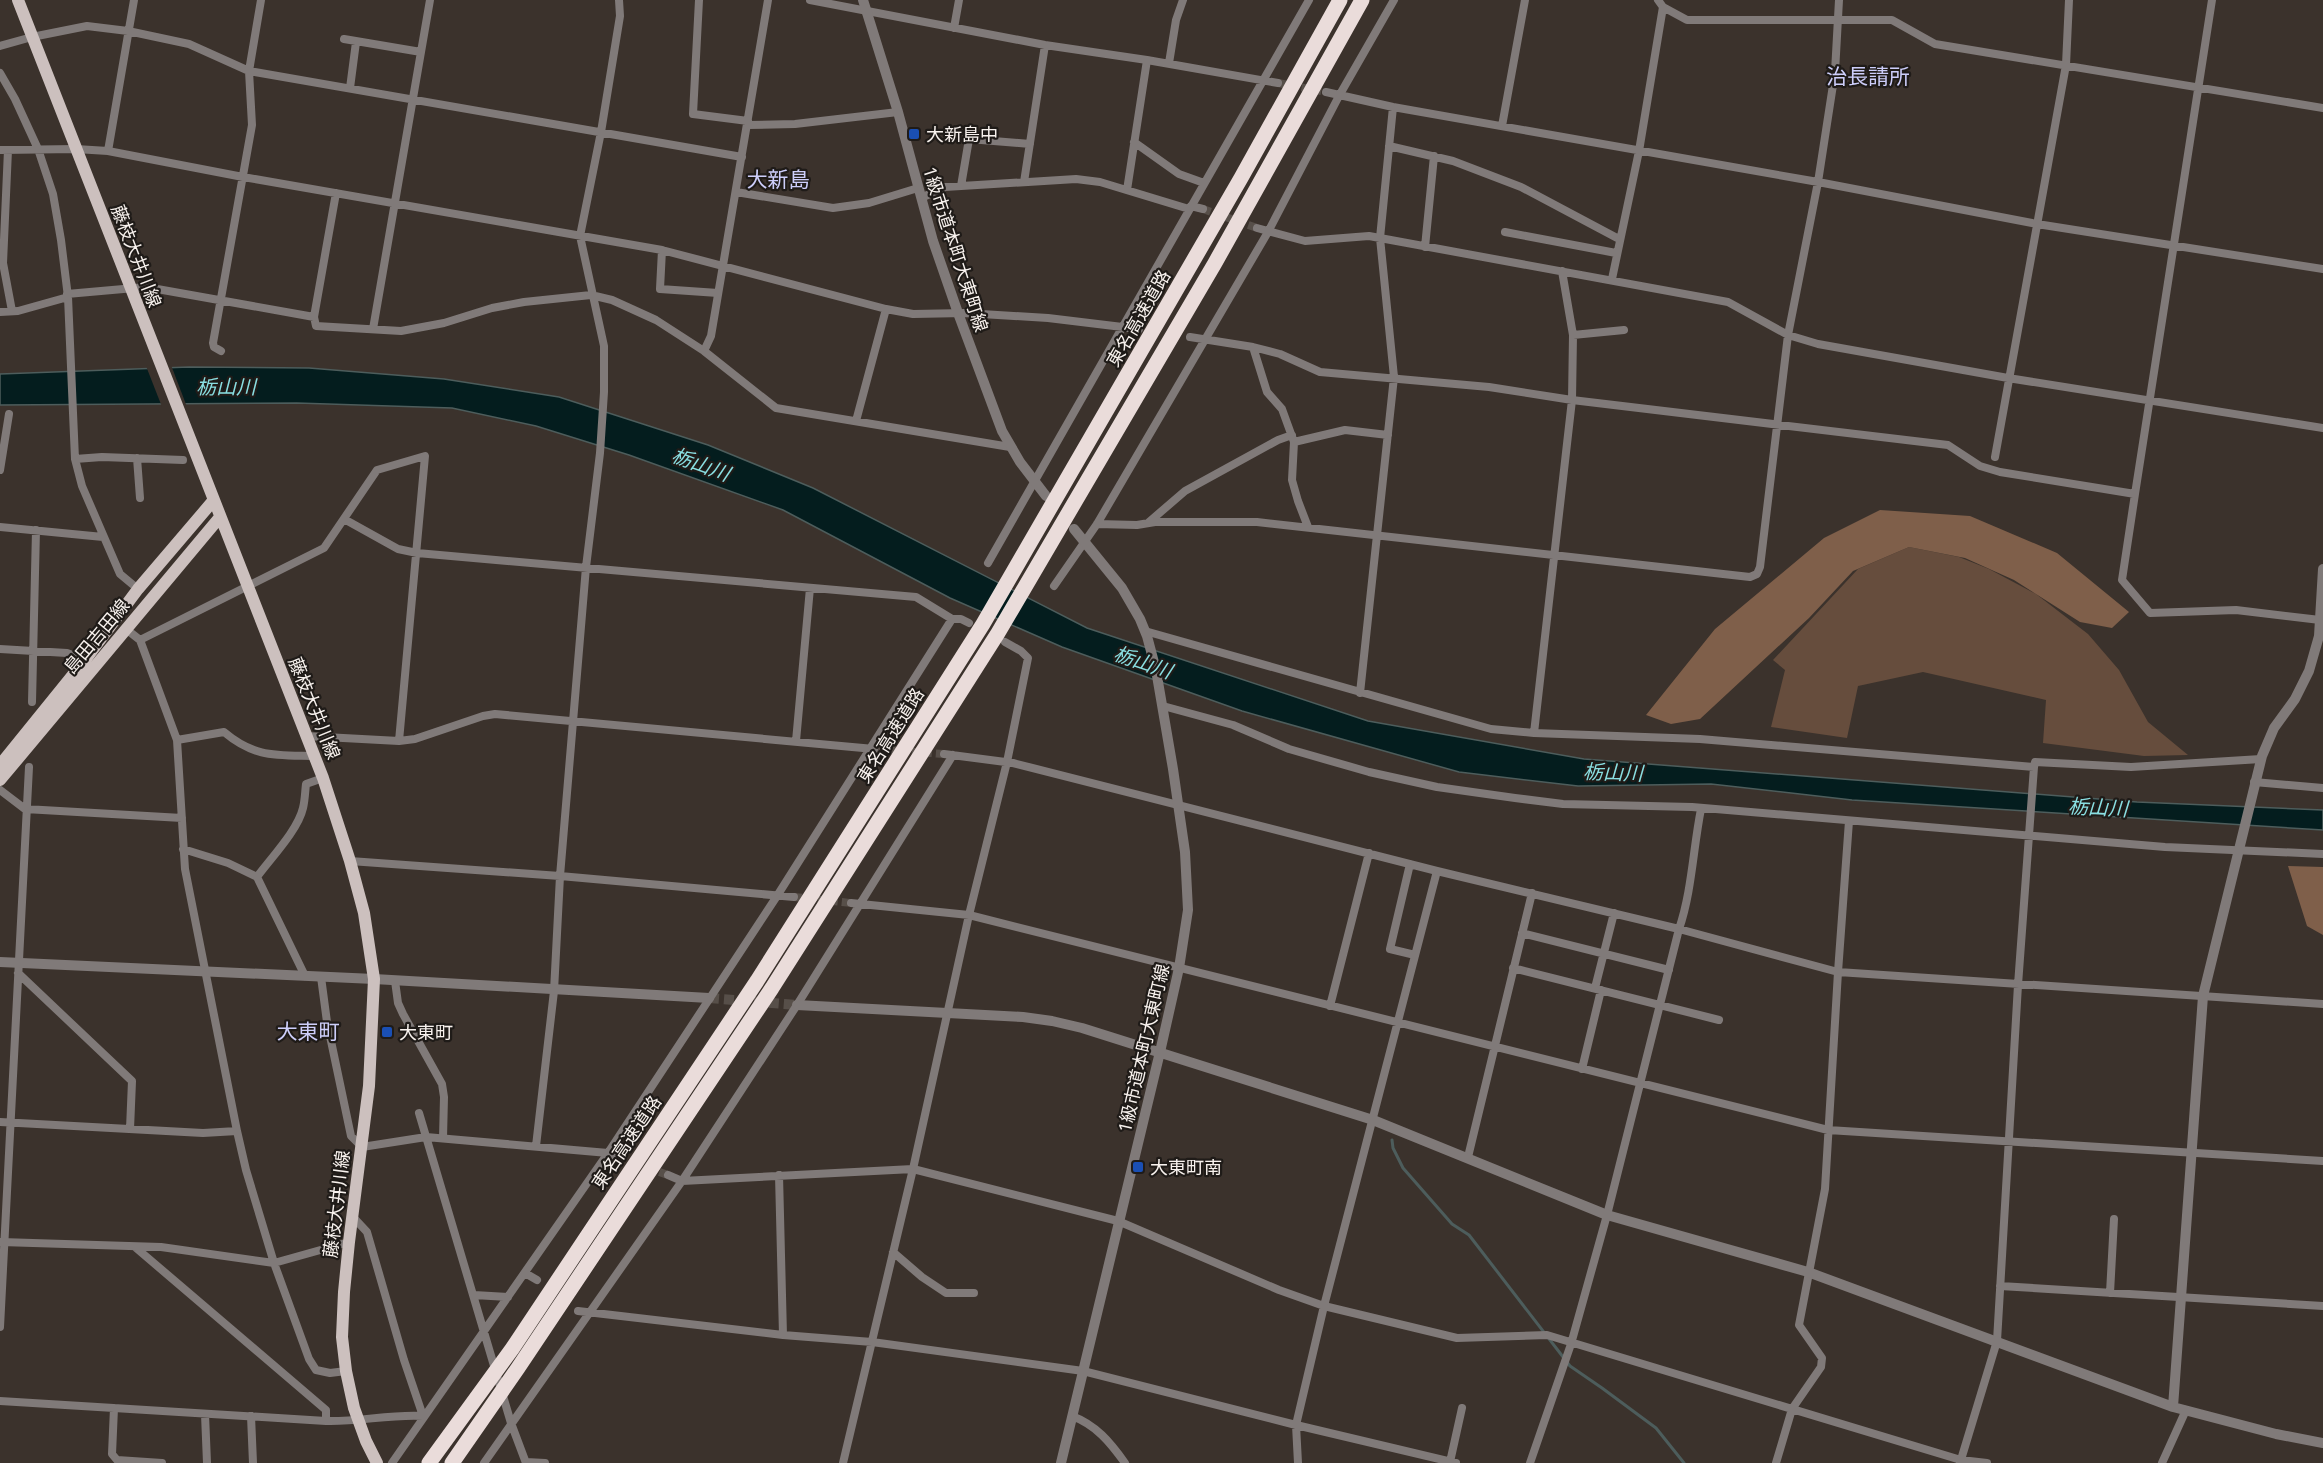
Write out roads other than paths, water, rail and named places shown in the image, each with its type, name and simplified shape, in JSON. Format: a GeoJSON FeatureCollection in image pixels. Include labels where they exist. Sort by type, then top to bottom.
{"type":"FeatureCollection","features":[{"type":"Feature","properties":{"kind":"highway","name":"東名高速道路"},"geometry":{"type":"LineString","coordinates":[[429,1463],[512,1349],[757,981],[976,623],[1009,581],[1241,178],[1340,0]]}},
{"type":"Feature","properties":{"kind":"highway","name":"東名高速道路"},"geometry":{"type":"LineString","coordinates":[[452,1463],[772,988],[1001,637],[1025,587],[1215,263],[1362,0]]}},
{"type":"Feature","properties":{"kind":"main road","name":"藤枝大井川線"},"geometry":{"type":"LineString","coordinates":[[18,0],[323,778],[364,913],[374,979],[369,1086],[349,1242],[342,1337],[346,1371],[357,1420],[377,1463]]}},
{"type":"Feature","properties":{"kind":"main road","name":"島田吉田線"},"geometry":{"type":"LineString","coordinates":[[0,765],[85,660],[138,588],[213,501]]}},
{"type":"Feature","properties":{"kind":"main road","name":"島田吉田線"},"geometry":{"type":"LineString","coordinates":[[0,780],[220,517]]}},
{"type":"Feature","properties":{"kind":"street"},"geometry":{"type":"LineString","coordinates":[[108,152],[134,0]]}},
{"type":"Feature","properties":{"kind":"street"},"geometry":{"type":"LineString","coordinates":[[221,351],[214,347],[213,342],[252,126],[249,70],[261,0]]}},
{"type":"Feature","properties":{"kind":"street"},"geometry":{"type":"LineString","coordinates":[[374,329],[430,0]]}},
{"type":"Feature","properties":{"kind":"street"},"geometry":{"type":"LineString","coordinates":[[536,1146],[554,991],[586,567],[600,453],[604,392],[604,346],[591,295],[580,236],[601,132],[620,16],[619,0]]}},
{"type":"Feature","properties":{"kind":"street"},"geometry":{"type":"LineString","coordinates":[[699,0],[693,114],[748,123],[795,124],[898,112]]}},
{"type":"Feature","properties":{"kind":"street"},"geometry":{"type":"LineString","coordinates":[[704,351],[711,336],[768,0]]}},
{"type":"Feature","properties":{"kind":"street"},"geometry":{"type":"LineString","coordinates":[[810,0],[864,5],[954,28],[1045,45],[1278,82]]}},
{"type":"Feature","properties":{"kind":"street"},"geometry":{"type":"LineString","coordinates":[[954,28],[959,0]]}},
{"type":"Feature","properties":{"kind":"street"},"geometry":{"type":"LineString","coordinates":[[1169,63],[1176,20],[1183,0]]}},
{"type":"Feature","properties":{"kind":"street"},"geometry":{"type":"LineString","coordinates":[[988,563],[1204,183],[1265,81],[1309,0]]}},
{"type":"Feature","properties":{"kind":"street"},"geometry":{"type":"LineString","coordinates":[[1053,586],[1097,524],[1268,232],[1339,96],[1394,0]]}},
{"type":"Feature","properties":{"kind":"street"},"geometry":{"type":"LineString","coordinates":[[1502,126],[1525,0]]}},
{"type":"Feature","properties":{"kind":"street"},"geometry":{"type":"LineString","coordinates":[[1097,524],[1257,522],[1750,577],[1757,574],[1760,567],[1788,335],[1818,182],[1835,72],[1839,0]]}},
{"type":"Feature","properties":{"kind":"street"},"geometry":{"type":"LineString","coordinates":[[1995,457],[2066,65],[2069,0]]}},
{"type":"Feature","properties":{"kind":"street"},"geometry":{"type":"LineString","coordinates":[[2212,0],[2122,580],[2150,613],[2236,610],[2321,622]]}},
{"type":"Feature","properties":{"kind":"street"},"geometry":{"type":"LineString","coordinates":[[1612,279],[1639,151],[1660,3],[1687,20],[1892,20],[1935,44],[2323,108]]}},
{"type":"Feature","properties":{"kind":"street","name":"1級市道本町大東町線"},"geometry":{"type":"LineString","coordinates":[[864,5],[898,112],[933,241],[958,313],[1002,431],[1010,447],[1046,496]]}},
{"type":"Feature","properties":{"kind":"street"},"geometry":{"type":"LineString","coordinates":[[0,46],[87,26],[128,31],[189,44],[249,70],[742,158]]}},
{"type":"Feature","properties":{"kind":"street"},"geometry":{"type":"LineString","coordinates":[[344,39],[421,52]]}},
{"type":"Feature","properties":{"kind":"street"},"geometry":{"type":"LineString","coordinates":[[350,88],[356,42]]}},
{"type":"Feature","properties":{"kind":"street"},"geometry":{"type":"LineString","coordinates":[[1024,182],[1045,45]]}},
{"type":"Feature","properties":{"kind":"street"},"geometry":{"type":"LineString","coordinates":[[1127,190],[1147,60]]}},
{"type":"Feature","properties":{"kind":"street"},"geometry":{"type":"LineString","coordinates":[[0,73],[38,149],[53,194],[68,295],[75,459],[82,486],[120,574],[138,588]]}},
{"type":"Feature","properties":{"kind":"street"},"geometry":{"type":"LineString","coordinates":[[1326,92],[1393,107],[1818,182],[2037,224],[2323,269]]}},
{"type":"Feature","properties":{"kind":"street"},"geometry":{"type":"LineString","coordinates":[[1360,693],[1394,377],[1380,238],[1393,107]]}},
{"type":"Feature","properties":{"kind":"street"},"geometry":{"type":"LineString","coordinates":[[961,186],[969,139],[1030,144]]}},
{"type":"Feature","properties":{"kind":"street"},"geometry":{"type":"LineString","coordinates":[[1134,142],[1179,174],[1204,183]]}},
{"type":"Feature","properties":{"kind":"street"},"geometry":{"type":"LineString","coordinates":[[1389,146],[1434,156],[1521,187],[1619,239]]}},
{"type":"Feature","properties":{"kind":"street"},"geometry":{"type":"LineString","coordinates":[[12,311],[3,263],[4,150],[76,149],[108,152],[662,250],[886,309],[914,314],[958,313],[1048,318],[1139,329]]}},
{"type":"Feature","properties":{"kind":"street"},"geometry":{"type":"LineString","coordinates":[[1425,247],[1434,156]]}},
{"type":"Feature","properties":{"kind":"street"},"geometry":{"type":"LineString","coordinates":[[736,192],[833,208],[945,187],[1076,179],[1100,182],[1190,208],[1203,209]]}},
{"type":"Feature","properties":{"kind":"street"},"geometry":{"type":"LineString","coordinates":[[336,193],[314,318],[316,326],[401,331],[444,323],[502,306],[591,295],[612,300],[656,320],[704,351],[776,408],[1010,447]]}},
{"type":"Feature","properties":{"kind":"street"},"geometry":{"type":"LineString","coordinates":[[1257,228],[1305,241],[1358,235],[1380,238],[1612,279],[1728,302],[1788,335],[1818,344],[2008,378],[2323,428]]}},
{"type":"Feature","properties":{"kind":"street"},"geometry":{"type":"LineString","coordinates":[[1505,232],[1616,253]]}},
{"type":"Feature","properties":{"kind":"street"},"geometry":{"type":"LineString","coordinates":[[662,250],[660,289],[718,293]]}},
{"type":"Feature","properties":{"kind":"street"},"geometry":{"type":"LineString","coordinates":[[1534,733],[1572,400],[1573,335],[1562,271]]}},
{"type":"Feature","properties":{"kind":"street"},"geometry":{"type":"LineString","coordinates":[[0,312],[12,311],[68,295],[146,287],[314,318]]}},
{"type":"Feature","properties":{"kind":"street"},"geometry":{"type":"LineString","coordinates":[[856,421],[886,309]]}},
{"type":"Feature","properties":{"kind":"street"},"geometry":{"type":"LineString","coordinates":[[1573,335],[1624,330]]}},
{"type":"Feature","properties":{"kind":"street"},"geometry":{"type":"LineString","coordinates":[[1190,337],[1253,347],[1280,354],[1320,372],[1489,387],[1572,400],[1948,444],[1980,466],[2000,472],[2135,494]]}},
{"type":"Feature","properties":{"kind":"street"},"geometry":{"type":"LineString","coordinates":[[1253,347],[1267,392],[1282,409],[1293,438],[1292,480],[1308,527]]}},
{"type":"Feature","properties":{"kind":"street"},"geometry":{"type":"LineString","coordinates":[[0,470],[6,419]]}},
{"type":"Feature","properties":{"kind":"street"},"geometry":{"type":"LineString","coordinates":[[1148,523],[1185,491],[1293,438],[1345,430],[1388,435]]}},
{"type":"Feature","properties":{"kind":"street"},"geometry":{"type":"LineString","coordinates":[[140,640],[324,548],[377,470],[425,456],[399,741]]}},
{"type":"Feature","properties":{"kind":"street"},"geometry":{"type":"LineString","coordinates":[[137,458],[140,498]]}},
{"type":"Feature","properties":{"kind":"street"},"geometry":{"type":"LineString","coordinates":[[75,459],[183,460]]}},
{"type":"Feature","properties":{"kind":"street"},"geometry":{"type":"LineString","coordinates":[[344,519],[398,549],[417,553],[916,597],[952,619],[976,623]]}},
{"type":"Feature","properties":{"kind":"street"},"geometry":{"type":"LineString","coordinates":[[0,527],[103,537]]}},
{"type":"Feature","properties":{"kind":"street","name":"1級市道本町大東町線"},"geometry":{"type":"LineString","coordinates":[[1061,1463],[1179,968],[1185,934],[1188,888],[1185,852],[1162,704],[1146,633],[1122,588],[1074,529]]}},
{"type":"Feature","properties":{"kind":"street"},"geometry":{"type":"LineString","coordinates":[[32,702],[36,530]]}},
{"type":"Feature","properties":{"kind":"street"},"geometry":{"type":"LineString","coordinates":[[2173,1407],[2203,996],[2261,759],[2274,728],[2295,699],[2309,671],[2319,636],[2323,569]]}},
{"type":"Feature","properties":{"kind":"street"},"geometry":{"type":"LineString","coordinates":[[796,741],[810,588]]}},
{"type":"Feature","properties":{"kind":"street"},"geometry":{"type":"LineString","coordinates":[[392,1463],[608,1153],[873,748],[952,619]]}},
{"type":"Feature","properties":{"kind":"street"},"geometry":{"type":"LineString","coordinates":[[126,629],[140,640],[177,740],[183,849],[246,1170],[292,1316],[316,1370],[330,1373],[346,1371]]}},
{"type":"Feature","properties":{"kind":"street"},"geometry":{"type":"LineString","coordinates":[[1146,633],[1491,729],[1534,733],[1700,739],[2034,766]]}},
{"type":"Feature","properties":{"kind":"street"},"geometry":{"type":"LineString","coordinates":[[843,1463],[913,1169],[969,915],[1007,762],[1028,658],[1001,637]]}},
{"type":"Feature","properties":{"kind":"street"},"geometry":{"type":"LineString","coordinates":[[0,649],[67,653],[85,660]]}},
{"type":"Feature","properties":{"kind":"street"},"geometry":{"type":"LineString","coordinates":[[1162,704],[1233,725],[1289,749],[1369,772],[1437,787],[1563,804],[1701,809],[2239,851],[2323,854]]}},
{"type":"Feature","properties":{"kind":"street"},"geometry":{"type":"LineString","coordinates":[[306,736],[415,740],[483,716],[495,714],[873,748]]}},
{"type":"Feature","properties":{"kind":"street"},"geometry":{"type":"LineString","coordinates":[[177,740],[224,732],[240,745],[269,755],[314,756]]}},
{"type":"Feature","properties":{"kind":"street"},"geometry":{"type":"LineString","coordinates":[[944,754],[1007,762],[1437,871],[1679,929],[1838,972],[2018,986],[2323,1004]]}},
{"type":"Feature","properties":{"kind":"street"},"geometry":{"type":"LineString","coordinates":[[484,1463],[682,1181],[797,1005],[953,755]]}},
{"type":"Feature","properties":{"kind":"street"},"geometry":{"type":"LineString","coordinates":[[1961,1462],[1997,1341],[2018,986],[2035,762],[2131,767],[2261,759]]}},
{"type":"Feature","properties":{"kind":"street"},"geometry":{"type":"LineString","coordinates":[[0,1327],[2,1242],[29,766]]}},
{"type":"Feature","properties":{"kind":"street"},"geometry":{"type":"LineString","coordinates":[[257,877],[294,829],[303,809],[306,784],[323,778]]}},
{"type":"Feature","properties":{"kind":"street"},"geometry":{"type":"LineString","coordinates":[[2254,782],[2323,788]]}},
{"type":"Feature","properties":{"kind":"street"},"geometry":{"type":"LineString","coordinates":[[0,790],[25,809],[182,818]]}},
{"type":"Feature","properties":{"kind":"street"},"geometry":{"type":"LineString","coordinates":[[1530,1463],[1572,1344],[1607,1215],[1679,929],[1687,906],[1694,843],[1701,809]]}},
{"type":"Feature","properties":{"kind":"street"},"geometry":{"type":"LineString","coordinates":[[1776,1463],[1792,1409],[1821,1367],[1822,1358],[1799,1325],[1825,1189],[1849,821]]}},
{"type":"Feature","properties":{"kind":"street"},"geometry":{"type":"LineString","coordinates":[[183,849],[228,863],[257,877],[305,976]]}},
{"type":"Feature","properties":{"kind":"street"},"geometry":{"type":"LineString","coordinates":[[1330,1006],[1369,853]]}},
{"type":"Feature","properties":{"kind":"street"},"geometry":{"type":"LineString","coordinates":[[350,861],[561,876],[794,897]]}},
{"type":"Feature","properties":{"kind":"street"},"geometry":{"type":"LineString","coordinates":[[1410,864],[1390,949],[1415,955]]}},
{"type":"Feature","properties":{"kind":"street"},"geometry":{"type":"LineString","coordinates":[[1298,1463],[1296,1425],[1324,1306],[1437,871]]}},
{"type":"Feature","properties":{"kind":"street"},"geometry":{"type":"LineString","coordinates":[[1468,1157],[1532,893]]}},
{"type":"Feature","properties":{"kind":"street"},"geometry":{"type":"LineString","coordinates":[[851,903],[969,915],[1828,1130],[2323,1161]]}},
{"type":"Feature","properties":{"kind":"street"},"geometry":{"type":"LineString","coordinates":[[1582,1069],[1614,913]]}},
{"type":"Feature","properties":{"kind":"street"},"geometry":{"type":"LineString","coordinates":[[1522,933],[1669,970]]}},
{"type":"Feature","properties":{"kind":"street"},"geometry":{"type":"LineString","coordinates":[[0,962],[18,969],[305,976],[709,998]]}},
{"type":"Feature","properties":{"kind":"street"},"geometry":{"type":"LineString","coordinates":[[1513,968],[1719,1020]]}},
{"type":"Feature","properties":{"kind":"street"},"geometry":{"type":"LineString","coordinates":[[18,969],[132,1082],[130,1129]]}},
{"type":"Feature","properties":{"kind":"street"},"geometry":{"type":"LineString","coordinates":[[321,977],[327,1022],[351,1136],[362,1147],[426,1137],[608,1153],[621,1159]]}},
{"type":"Feature","properties":{"kind":"street"},"geometry":{"type":"LineString","coordinates":[[395,981],[398,1003],[403,1014],[442,1084],[443,1138]]}},
{"type":"Feature","properties":{"kind":"street"},"geometry":{"type":"LineString","coordinates":[[797,1005],[948,1012],[1052,1021],[1160,1052],[1373,1120],[1607,1215],[1808,1272],[2173,1407],[2276,1434],[2323,1443]]}},
{"type":"Feature","properties":{"kind":"street"},"geometry":{"type":"LineString","coordinates":[[419,1113],[511,1423],[526,1463],[545,1463]]}},
{"type":"Feature","properties":{"kind":"street"},"geometry":{"type":"LineString","coordinates":[[0,1122],[203,1133],[237,1131]]}},
{"type":"Feature","properties":{"kind":"street"},"geometry":{"type":"LineString","coordinates":[[668,1175],[682,1181],[913,1169],[1118,1221],[1279,1290],[1324,1306],[1457,1338],[1547,1335],[1961,1462],[1988,1463]]}},
{"type":"Feature","properties":{"kind":"street"},"geometry":{"type":"LineString","coordinates":[[779,1175],[783,1335]]}},
{"type":"Feature","properties":{"kind":"street"},"geometry":{"type":"LineString","coordinates":[[353,1217],[367,1232],[404,1360],[423,1416]]}},
{"type":"Feature","properties":{"kind":"street"},"geometry":{"type":"LineString","coordinates":[[2110,1293],[2114,1219]]}},
{"type":"Feature","properties":{"kind":"street"},"geometry":{"type":"LineString","coordinates":[[2,1242],[161,1247],[274,1263],[349,1242]]}},
{"type":"Feature","properties":{"kind":"street"},"geometry":{"type":"LineString","coordinates":[[135,1246],[326,1410],[326,1421]]}},
{"type":"Feature","properties":{"kind":"street"},"geometry":{"type":"LineString","coordinates":[[893,1252],[922,1277],[946,1293],[974,1293]]}},
{"type":"Feature","properties":{"kind":"street"},"geometry":{"type":"LineString","coordinates":[[525,1273],[537,1280]]}},
{"type":"Feature","properties":{"kind":"street"},"geometry":{"type":"LineString","coordinates":[[2000,1286],[2323,1306]]}},
{"type":"Feature","properties":{"kind":"street"},"geometry":{"type":"LineString","coordinates":[[474,1295],[508,1297]]}},
{"type":"Feature","properties":{"kind":"street"},"geometry":{"type":"LineString","coordinates":[[578,1311],[783,1335],[872,1342],[1083,1371],[1453,1462],[1462,1408]]}},
{"type":"Feature","properties":{"kind":"street"},"geometry":{"type":"LineString","coordinates":[[0,1401],[326,1421],[404,1415],[423,1416]]}},
{"type":"Feature","properties":{"kind":"street"},"geometry":{"type":"LineString","coordinates":[[114,1408],[112,1454],[117,1460],[162,1463]]}},
{"type":"Feature","properties":{"kind":"street"},"geometry":{"type":"LineString","coordinates":[[2162,1463],[2186,1410]]}},
{"type":"Feature","properties":{"kind":"street"},"geometry":{"type":"LineString","coordinates":[[205,1414],[207,1463]]}},
{"type":"Feature","properties":{"kind":"street"},"geometry":{"type":"LineString","coordinates":[[251,1416],[253,1463]]}},
{"type":"Feature","properties":{"kind":"street"},"geometry":{"type":"LineString","coordinates":[[1072,1416],[1094,1427],[1105,1436],[1125,1463]]}},
{"type":"Feature","properties":{"kind":"water","name":"栃山川"},"geometry":{"type":"Polygon","coordinates":[[[189,367],[309,368],[444,379],[559,397],[708,445],[813,488],[1087,628],[1368,721],[1584,759],[2137,802],[2323,810],[2323,830],[1852,800],[1711,784],[1578,786],[1459,772],[1242,711],[1062,647],[950,598],[783,510],[629,455],[536,426],[452,408],[297,403],[0,405],[0,374],[189,367]]]}},
{"type":"Feature","properties":{"kind":"waterway"},"geometry":{"type":"LineString","coordinates":[[1392,1140],[1393,1148],[1403,1168],[1452,1224],[1469,1235],[1570,1366],[1656,1428],[1684,1463]]}},
{"type":"Feature","properties":{"kind":"tunnel"},"geometry":{"type":"LineString","coordinates":[[1278,83],[1326,92]]}},
{"type":"Feature","properties":{"kind":"tunnel"},"geometry":{"type":"LineString","coordinates":[[1203,209],[1257,228]]}},
{"type":"Feature","properties":{"kind":"tunnel"},"geometry":{"type":"LineString","coordinates":[[876,749],[944,754]]}},
{"type":"Feature","properties":{"kind":"tunnel"},"geometry":{"type":"LineString","coordinates":[[794,897],[851,903]]}},
{"type":"Feature","properties":{"kind":"tunnel"},"geometry":{"type":"LineString","coordinates":[[709,998],[797,1005]]}},
{"type":"Feature","properties":{"kind":"tunnel"},"geometry":{"type":"LineString","coordinates":[[648,1168],[668,1175]]}},
{"type":"Feature","properties":{"kind":"place","name":"大新島中"},"geometry":{"type":"Point","coordinates":[914,134]}},
{"type":"Feature","properties":{"kind":"place","name":"大東町"},"geometry":{"type":"Point","coordinates":[387,1032]}},
{"type":"Feature","properties":{"kind":"place","name":"大東町南"},"geometry":{"type":"Point","coordinates":[1138,1167]}},
{"type":"Feature","properties":{"kind":"district","name":"治長請所"},"geometry":{"type":"Point","coordinates":[1868,76]}},
{"type":"Feature","properties":{"kind":"district","name":"大新島"},"geometry":{"type":"Point","coordinates":[778,179]}},
{"type":"Feature","properties":{"kind":"district","name":"大東町"},"geometry":{"type":"Point","coordinates":[308,1031]}}]}
